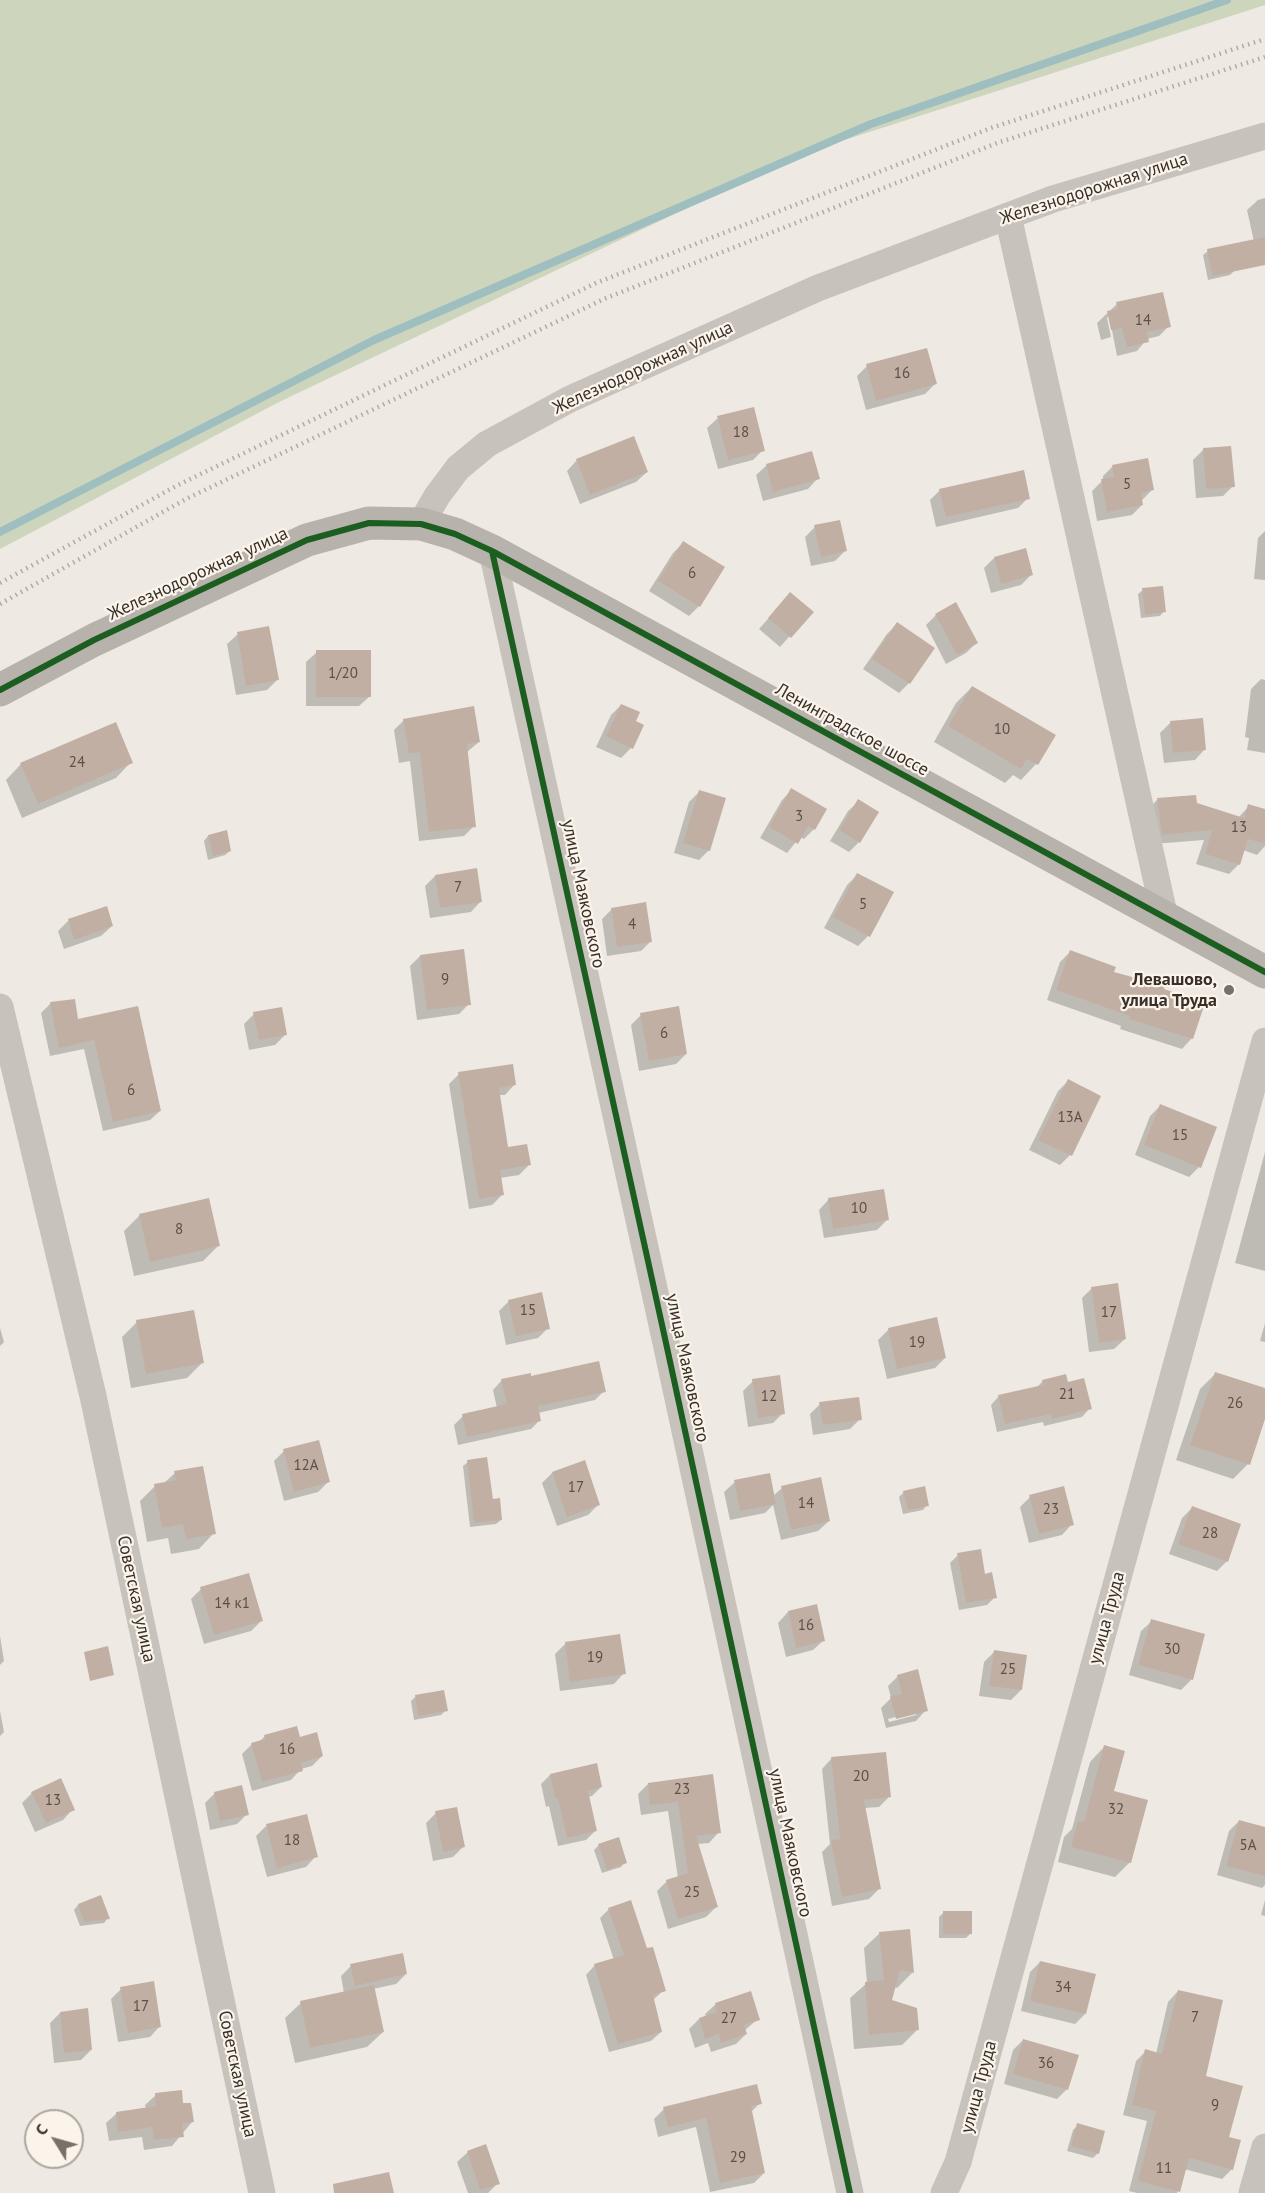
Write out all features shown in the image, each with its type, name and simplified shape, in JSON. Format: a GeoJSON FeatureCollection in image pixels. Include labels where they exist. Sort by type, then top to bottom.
{"type":"FeatureCollection","features":[{"type":"Feature","properties":{"kind":"street","name":"Железнодорожная улица"},"geometry":{"type":"LineString","coordinates":[[0,690],[94,640],[306,540],[369,523],[421,524],[437,496],[458,468],[487,444],[570,399],[818,288],[1053,199],[1265,136]]}},
{"type":"Feature","properties":{"kind":"street"},"geometry":{"type":"LineString","coordinates":[[1008,216],[1165,918]]}},
{"type":"Feature","properties":{"kind":"street","name":"Ленинградское шоссе"},"geometry":{"type":"LineString","coordinates":[[421,524],[455,534],[492,551],[1265,972]]}},
{"type":"Feature","properties":{"kind":"street","name":"улица Маяковского"},"geometry":{"type":"LineString","coordinates":[[492,551],[850,2193]]}},
{"type":"Feature","properties":{"kind":"street","name":"Советская улица"},"geometry":{"type":"LineString","coordinates":[[0,1007],[93,1395],[262,2193]]}},
{"type":"Feature","properties":{"kind":"street","name":"улица Труда"},"geometry":{"type":"LineString","coordinates":[[944,2193],[961,2151],[1265,1041]]}},
{"type":"Feature","properties":{"kind":"street"},"geometry":{"type":"LineString","coordinates":[[1252,2193],[1265,2147]]}},
{"type":"Feature","properties":{"kind":"green space"},"geometry":{"type":"Polygon","coordinates":[[[0,0],[1265,0],[1265,5],[801,154],[279,402],[0,549],[0,0]]]}},
{"type":"Feature","properties":{"kind":"building"},"geometry":{"type":"Polygon","coordinates":[[[1265,237],[1265,265],[1212,276],[1207,249],[1265,237]]]}},
{"type":"Feature","properties":{"kind":"building"},"geometry":{"type":"Polygon","coordinates":[[[1163,292],[1171,327],[1147,332],[1149,342],[1127,347],[1122,328],[1111,330],[1107,311],[1118,309],[1116,302],[1163,292]]]}},
{"type":"Feature","properties":{"kind":"building"},"geometry":{"type":"Polygon","coordinates":[[[927,348],[937,384],[876,401],[866,364],[927,348]]]}},
{"type":"Feature","properties":{"kind":"building"},"geometry":{"type":"Polygon","coordinates":[[[754,407],[765,451],[728,460],[717,416],[754,407]]]}},
{"type":"Feature","properties":{"kind":"building"},"geometry":{"type":"Polygon","coordinates":[[[634,436],[648,472],[590,495],[576,459],[634,436]]]}},
{"type":"Feature","properties":{"kind":"building"},"geometry":{"type":"Polygon","coordinates":[[[1231,446],[1235,487],[1206,489],[1203,448],[1231,446]]]}},
{"type":"Feature","properties":{"kind":"building"},"geometry":{"type":"Polygon","coordinates":[[[812,451],[820,479],[773,492],[766,464],[812,451]]]}},
{"type":"Feature","properties":{"kind":"building"},"geometry":{"type":"Polygon","coordinates":[[[1148,458],[1154,490],[1141,493],[1143,505],[1107,512],[1101,479],[1114,477],[1112,465],[1148,458]]]}},
{"type":"Feature","properties":{"kind":"building"},"geometry":{"type":"Polygon","coordinates":[[[1024,470],[1030,499],[946,517],[939,489],[1024,470]]]}},
{"type":"Feature","properties":{"kind":"building"},"geometry":{"type":"Polygon","coordinates":[[[840,520],[847,551],[821,557],[814,525],[840,520]]]}},
{"type":"Feature","properties":{"kind":"building"},"geometry":{"type":"Polygon","coordinates":[[[683,541],[725,567],[700,607],[658,581],[683,541]]]}},
{"type":"Feature","properties":{"kind":"building"},"geometry":{"type":"Polygon","coordinates":[[[1026,548],[1033,575],[1001,584],[994,557],[1026,548]]]}},
{"type":"Feature","properties":{"kind":"building"},"geometry":{"type":"Polygon","coordinates":[[[1163,586],[1166,612],[1145,615],[1142,588],[1163,586]]]}},
{"type":"Feature","properties":{"kind":"building"},"geometry":{"type":"Polygon","coordinates":[[[790,592],[814,612],[791,638],[768,618],[790,592]]]}},
{"type":"Feature","properties":{"kind":"building"},"geometry":{"type":"Polygon","coordinates":[[[956,602],[978,643],[957,655],[935,614],[956,602]]]}},
{"type":"Feature","properties":{"kind":"building"},"geometry":{"type":"Polygon","coordinates":[[[897,622],[935,648],[910,684],[872,659],[897,622]]]}},
{"type":"Feature","properties":{"kind":"building"},"geometry":{"type":"Polygon","coordinates":[[[269,626],[279,680],[246,686],[237,632],[269,626]]]}},
{"type":"Feature","properties":{"kind":"building"},"geometry":{"type":"Polygon","coordinates":[[[316,650],[371,650],[371,697],[316,697],[316,650]]]}},
{"type":"Feature","properties":{"kind":"building"},"geometry":{"type":"Polygon","coordinates":[[[972,686],[1056,735],[1038,765],[1027,759],[1021,769],[948,726],[972,686]]]}},
{"type":"Feature","properties":{"kind":"building"},"geometry":{"type":"Polygon","coordinates":[[[621,704],[640,712],[636,721],[644,725],[633,749],[606,736],[621,704]]]}},
{"type":"Feature","properties":{"kind":"building"},"geometry":{"type":"Polygon","coordinates":[[[474,706],[480,742],[467,744],[476,827],[429,832],[420,752],[409,754],[403,719],[474,706]]]}},
{"type":"Feature","properties":{"kind":"building"},"geometry":{"type":"Polygon","coordinates":[[[1203,718],[1206,750],[1173,753],[1170,721],[1203,718]]]}},
{"type":"Feature","properties":{"kind":"building"},"geometry":{"type":"Polygon","coordinates":[[[116,722],[133,763],[38,804],[20,763],[116,722]]]}},
{"type":"Feature","properties":{"kind":"building"},"geometry":{"type":"Polygon","coordinates":[[[791,788],[827,809],[815,830],[808,826],[798,844],[769,827],[791,788]]]}},
{"type":"Feature","properties":{"kind":"building"},"geometry":{"type":"Polygon","coordinates":[[[699,790],[726,798],[710,851],[683,843],[699,790]]]}},
{"type":"Feature","properties":{"kind":"building"},"geometry":{"type":"Polygon","coordinates":[[[1196,795],[1197,803],[1244,818],[1248,804],[1265,809],[1265,844],[1248,839],[1240,865],[1205,854],[1212,830],[1162,835],[1157,798],[1196,795]]]}},
{"type":"Feature","properties":{"kind":"building"},"geometry":{"type":"Polygon","coordinates":[[[858,799],[879,812],[860,843],[839,830],[858,799]]]}},
{"type":"Feature","properties":{"kind":"building"},"geometry":{"type":"Polygon","coordinates":[[[227,830],[231,851],[213,856],[208,835],[227,830]]]}},
{"type":"Feature","properties":{"kind":"building"},"geometry":{"type":"Polygon","coordinates":[[[477,868],[482,902],[440,908],[435,875],[477,868]]]}},
{"type":"Feature","properties":{"kind":"building"},"geometry":{"type":"Polygon","coordinates":[[[857,873],[894,892],[870,937],[833,917],[857,873]]]}},
{"type":"Feature","properties":{"kind":"building"},"geometry":{"type":"Polygon","coordinates":[[[646,902],[652,942],[617,947],[611,908],[646,902]]]}},
{"type":"Feature","properties":{"kind":"building"},"geometry":{"type":"Polygon","coordinates":[[[107,906],[113,926],[74,940],[68,919],[107,906]]]}},
{"type":"Feature","properties":{"kind":"building"},"geometry":{"type":"Polygon","coordinates":[[[464,949],[471,1005],[427,1010],[420,955],[464,949]]]}},
{"type":"Feature","properties":{"kind":"building"},"geometry":{"type":"Polygon","coordinates":[[[1070,950],[1116,967],[1114,972],[1165,986],[1164,989],[1205,1003],[1193,1039],[1129,1019],[1130,1016],[1056,990],[1070,950]]]}},
{"type":"Feature","properties":{"kind":"building"},"geometry":{"type":"Polygon","coordinates":[[[75,999],[78,1019],[138,1006],[161,1111],[113,1122],[94,1040],[59,1048],[50,1002],[75,999]]]}},
{"type":"Feature","properties":{"kind":"building"},"geometry":{"type":"Polygon","coordinates":[[[679,1006],[687,1054],[649,1061],[640,1013],[679,1006]]]}},
{"type":"Feature","properties":{"kind":"building"},"geometry":{"type":"Polygon","coordinates":[[[282,1007],[287,1035],[259,1040],[253,1012],[282,1007]]]}},
{"type":"Feature","properties":{"kind":"building"},"geometry":{"type":"Polygon","coordinates":[[[513,1064],[516,1085],[499,1088],[508,1147],[527,1144],[531,1165],[500,1170],[504,1195],[479,1199],[458,1072],[513,1064]]]}},
{"type":"Feature","properties":{"kind":"building"},"geometry":{"type":"Polygon","coordinates":[[[1068,1079],[1101,1096],[1072,1156],[1038,1140],[1068,1079]]]}},
{"type":"Feature","properties":{"kind":"building"},"geometry":{"type":"Polygon","coordinates":[[[1160,1104],[1217,1127],[1201,1168],[1144,1145],[1160,1104]]]}},
{"type":"Feature","properties":{"kind":"building"},"geometry":{"type":"Polygon","coordinates":[[[884,1189],[889,1220],[833,1229],[828,1198],[884,1189]]]}},
{"type":"Feature","properties":{"kind":"building"},"geometry":{"type":"Polygon","coordinates":[[[209,1198],[220,1246],[150,1262],[139,1214],[209,1198]]]}},
{"type":"Feature","properties":{"kind":"building"},"geometry":{"type":"Polygon","coordinates":[[[1118,1283],[1126,1339],[1099,1343],[1091,1287],[1118,1283]]]}},
{"type":"Feature","properties":{"kind":"building"},"geometry":{"type":"Polygon","coordinates":[[[542,1292],[550,1329],[516,1336],[508,1300],[542,1292]]]}},
{"type":"Feature","properties":{"kind":"building"},"geometry":{"type":"Polygon","coordinates":[[[194,1310],[204,1363],[146,1374],[136,1320],[194,1310]]]}},
{"type":"Feature","properties":{"kind":"building"},"geometry":{"type":"Polygon","coordinates":[[[937,1317],[946,1358],[897,1369],[888,1328],[937,1317]]]}},
{"type":"Feature","properties":{"kind":"building"},"geometry":{"type":"Polygon","coordinates":[[[599,1361],[606,1392],[538,1406],[541,1421],[467,1437],[462,1414],[507,1404],[501,1379],[531,1373],[531,1376],[599,1361]]]}},
{"type":"Feature","properties":{"kind":"building"},"geometry":{"type":"Polygon","coordinates":[[[1215,1372],[1265,1388],[1265,1419],[1250,1465],[1190,1445],[1215,1372]]]}},
{"type":"Feature","properties":{"kind":"building"},"geometry":{"type":"Polygon","coordinates":[[[1066,1374],[1068,1382],[1084,1378],[1092,1409],[1052,1419],[1051,1414],[1005,1424],[998,1395],[1043,1385],[1042,1380],[1066,1374]]]}},
{"type":"Feature","properties":{"kind":"building"},"geometry":{"type":"Polygon","coordinates":[[[780,1375],[785,1414],[758,1418],[752,1379],[780,1375]]]}},
{"type":"Feature","properties":{"kind":"building"},"geometry":{"type":"Polygon","coordinates":[[[859,1397],[862,1420],[823,1425],[819,1402],[859,1397]]]}},
{"type":"Feature","properties":{"kind":"building"},"geometry":{"type":"Polygon","coordinates":[[[319,1440],[330,1482],[294,1492],[283,1449],[319,1440]]]}},
{"type":"Feature","properties":{"kind":"building"},"geometry":{"type":"Polygon","coordinates":[[[487,1457],[493,1499],[500,1498],[502,1520],[474,1523],[467,1460],[487,1457]]]}},
{"type":"Feature","properties":{"kind":"building"},"geometry":{"type":"Polygon","coordinates":[[[585,1460],[600,1505],[567,1517],[552,1472],[585,1460]]]}},
{"type":"Feature","properties":{"kind":"building"},"geometry":{"type":"Polygon","coordinates":[[[203,1466],[216,1534],[186,1539],[183,1524],[162,1528],[154,1484],[176,1480],[174,1471],[203,1466]]]}},
{"type":"Feature","properties":{"kind":"building"},"geometry":{"type":"Polygon","coordinates":[[[770,1473],[776,1504],[740,1511],[734,1480],[770,1473]]]}},
{"type":"Feature","properties":{"kind":"building"},"geometry":{"type":"Polygon","coordinates":[[[821,1477],[830,1521],[791,1530],[781,1486],[821,1477]]]}},
{"type":"Feature","properties":{"kind":"building"},"geometry":{"type":"Polygon","coordinates":[[[925,1486],[929,1506],[908,1510],[903,1491],[925,1486]]]}},
{"type":"Feature","properties":{"kind":"building"},"geometry":{"type":"Polygon","coordinates":[[[1064,1486],[1074,1525],[1039,1534],[1029,1495],[1064,1486]]]}},
{"type":"Feature","properties":{"kind":"building"},"geometry":{"type":"Polygon","coordinates":[[[1192,1506],[1241,1524],[1228,1562],[1178,1544],[1192,1506]]]}},
{"type":"Feature","properties":{"kind":"building"},"geometry":{"type":"Polygon","coordinates":[[[981,1549],[985,1574],[992,1572],[997,1598],[966,1603],[957,1553],[981,1549]]]}},
{"type":"Feature","properties":{"kind":"building"},"geometry":{"type":"Polygon","coordinates":[[[249,1573],[263,1621],[214,1635],[200,1587],[249,1573]]]}},
{"type":"Feature","properties":{"kind":"building"},"geometry":{"type":"Polygon","coordinates":[[[817,1604],[825,1641],[796,1648],[788,1611],[817,1604]]]}},
{"type":"Feature","properties":{"kind":"building"},"geometry":{"type":"Polygon","coordinates":[[[1151,1619],[1205,1634],[1193,1680],[1138,1665],[1151,1619]]]}},
{"type":"Feature","properties":{"kind":"building"},"geometry":{"type":"Polygon","coordinates":[[[620,1634],[626,1674],[570,1682],[565,1642],[620,1634]]]}},
{"type":"Feature","properties":{"kind":"building"},"geometry":{"type":"Polygon","coordinates":[[[108,1646],[114,1675],[90,1681],[84,1652],[108,1646]]]}},
{"type":"Feature","properties":{"kind":"building"},"geometry":{"type":"Polygon","coordinates":[[[994,1650],[1027,1655],[1022,1690],[989,1686],[994,1650]]]}},
{"type":"Feature","properties":{"kind":"building"},"geometry":{"type":"Polygon","coordinates":[[[918,1669],[928,1711],[896,1719],[890,1696],[902,1694],[897,1675],[918,1669]]]}},
{"type":"Feature","properties":{"kind":"building"},"geometry":{"type":"Polygon","coordinates":[[[444,1690],[448,1711],[418,1716],[415,1695],[444,1690]]]}},
{"type":"Feature","properties":{"kind":"building"},"geometry":{"type":"Polygon","coordinates":[[[297,1726],[300,1737],[317,1732],[323,1756],[301,1763],[303,1771],[262,1782],[251,1743],[265,1739],[264,1735],[297,1726]]]}},
{"type":"Feature","properties":{"kind":"building"},"geometry":{"type":"Polygon","coordinates":[[[1104,1745],[1125,1751],[1114,1791],[1148,1800],[1131,1863],[1071,1847],[1078,1821],[1084,1822],[1104,1745]]]}},
{"type":"Feature","properties":{"kind":"building"},"geometry":{"type":"Polygon","coordinates":[[[886,1752],[891,1797],[864,1800],[881,1889],[842,1897],[831,1840],[840,1839],[831,1757],[886,1752]]]}},
{"type":"Feature","properties":{"kind":"building"},"geometry":{"type":"Polygon","coordinates":[[[597,1763],[602,1787],[588,1791],[597,1831],[567,1838],[550,1774],[597,1763]]]}},
{"type":"Feature","properties":{"kind":"building"},"geometry":{"type":"Polygon","coordinates":[[[713,1774],[721,1833],[696,1836],[718,1907],[678,1919],[666,1880],[688,1873],[678,1802],[650,1805],[648,1783],[713,1774]]]}},
{"type":"Feature","properties":{"kind":"building"},"geometry":{"type":"Polygon","coordinates":[[[61,1778],[75,1810],[46,1823],[31,1792],[61,1778]]]}},
{"type":"Feature","properties":{"kind":"building"},"geometry":{"type":"Polygon","coordinates":[[[242,1785],[249,1815],[220,1821],[214,1792],[242,1785]]]}},
{"type":"Feature","properties":{"kind":"building"},"geometry":{"type":"Polygon","coordinates":[[[457,1807],[465,1847],[443,1852],[435,1811],[457,1807]]]}},
{"type":"Feature","properties":{"kind":"building"},"geometry":{"type":"Polygon","coordinates":[[[307,1814],[318,1857],[277,1868],[266,1824],[307,1814]]]}},
{"type":"Feature","properties":{"kind":"building"},"geometry":{"type":"Polygon","coordinates":[[[1239,1820],[1265,1827],[1265,1876],[1226,1866],[1239,1820]]]}},
{"type":"Feature","properties":{"kind":"building"},"geometry":{"type":"Polygon","coordinates":[[[619,1837],[627,1863],[607,1870],[598,1844],[619,1837]]]}},
{"type":"Feature","properties":{"kind":"building"},"geometry":{"type":"Polygon","coordinates":[[[101,1895],[110,1919],[84,1922],[78,1904],[101,1895]]]}},
{"type":"Feature","properties":{"kind":"building"},"geometry":{"type":"Polygon","coordinates":[[[631,1900],[647,1948],[653,1947],[666,1991],[653,1995],[662,2032],[618,2044],[594,1964],[624,1955],[608,1908],[631,1900]]]}},
{"type":"Feature","properties":{"kind":"building"},"geometry":{"type":"Polygon","coordinates":[[[943,1911],[972,1911],[972,1934],[943,1934],[943,1911]]]}},
{"type":"Feature","properties":{"kind":"building"},"geometry":{"type":"Polygon","coordinates":[[[910,1929],[914,1973],[900,1970],[892,2000],[917,2008],[919,2030],[869,2035],[865,1982],[884,1980],[879,1932],[910,1929]]]}},
{"type":"Feature","properties":{"kind":"building"},"geometry":{"type":"Polygon","coordinates":[[[403,1953],[407,1974],[355,1986],[350,1964],[403,1953]]]}},
{"type":"Feature","properties":{"kind":"building"},"geometry":{"type":"Polygon","coordinates":[[[1040,1961],[1096,1974],[1086,2014],[1030,2001],[1040,1961]]]}},
{"type":"Feature","properties":{"kind":"building"},"geometry":{"type":"Polygon","coordinates":[[[154,1981],[161,2027],[128,2033],[120,1987],[154,1981]]]}},
{"type":"Feature","properties":{"kind":"building"},"geometry":{"type":"Polygon","coordinates":[[[374,1985],[384,2032],[310,2048],[300,2001],[374,1985]]]}},
{"type":"Feature","properties":{"kind":"building"},"geometry":{"type":"Polygon","coordinates":[[[1178,1990],[1223,2000],[1206,2076],[1243,2086],[1229,2137],[1241,2140],[1233,2170],[1189,2158],[1180,2192],[1138,2181],[1156,2111],[1132,2105],[1145,2049],[1162,2054],[1178,1990]]]}},
{"type":"Feature","properties":{"kind":"building"},"geometry":{"type":"Polygon","coordinates":[[[751,1991],[760,2020],[744,2025],[747,2034],[721,2043],[719,2034],[705,2039],[699,2018],[717,2012],[715,2003],[751,1991]]]}},
{"type":"Feature","properties":{"kind":"building"},"geometry":{"type":"Polygon","coordinates":[[[88,2008],[92,2050],[64,2053],[60,2012],[88,2008]]]}},
{"type":"Feature","properties":{"kind":"building"},"geometry":{"type":"Polygon","coordinates":[[[1023,2039],[1079,2055],[1068,2090],[1013,2074],[1023,2039]]]}},
{"type":"Feature","properties":{"kind":"building"},"geometry":{"type":"Polygon","coordinates":[[[757,2084],[762,2104],[751,2106],[765,2173],[720,2183],[706,2118],[668,2127],[663,2107],[757,2084]]]}},
{"type":"Feature","properties":{"kind":"building"},"geometry":{"type":"Polygon","coordinates":[[[182,2090],[183,2103],[191,2103],[194,2122],[182,2124],[184,2137],[154,2140],[152,2127],[118,2132],[116,2112],[156,2106],[155,2093],[182,2090]]]}},
{"type":"Feature","properties":{"kind":"building"},"geometry":{"type":"Polygon","coordinates":[[[1077,2123],[1105,2131],[1099,2154],[1071,2146],[1077,2123]]]}},
{"type":"Feature","properties":{"kind":"building"},"geometry":{"type":"Polygon","coordinates":[[[486,2144],[500,2184],[480,2190],[467,2151],[486,2144]]]}},
{"type":"Feature","properties":{"kind":"building"},"geometry":{"type":"Polygon","coordinates":[[[389,2172],[394,2193],[334,2193],[333,2184],[389,2172]]]}},
{"type":"Feature","properties":{"kind":"waterway"},"geometry":{"type":"LineString","coordinates":[[0,532],[374,340],[871,124],[1227,0]]}},
{"type":"Feature","properties":{"kind":"railway"},"geometry":{"type":"LineString","coordinates":[[0,583],[178,485],[596,283],[991,128],[1265,39]]}},
{"type":"Feature","properties":{"kind":"railway"},"geometry":{"type":"LineString","coordinates":[[0,604],[186,499],[604,299],[997,143],[1265,57]]}},
{"type":"Feature","properties":{"kind":"cycle path"},"geometry":{"type":"LineString","coordinates":[[0,690],[94,640],[307,540],[369,523],[421,524],[455,534],[492,551],[1265,972]]}},
{"type":"Feature","properties":{"kind":"cycle path"},"geometry":{"type":"LineString","coordinates":[[492,551],[850,2193]]}},
{"type":"Feature","properties":{"kind":"place","name":"Левашово, улица Труда"},"geometry":{"type":"Point","coordinates":[1229,990]}}]}
